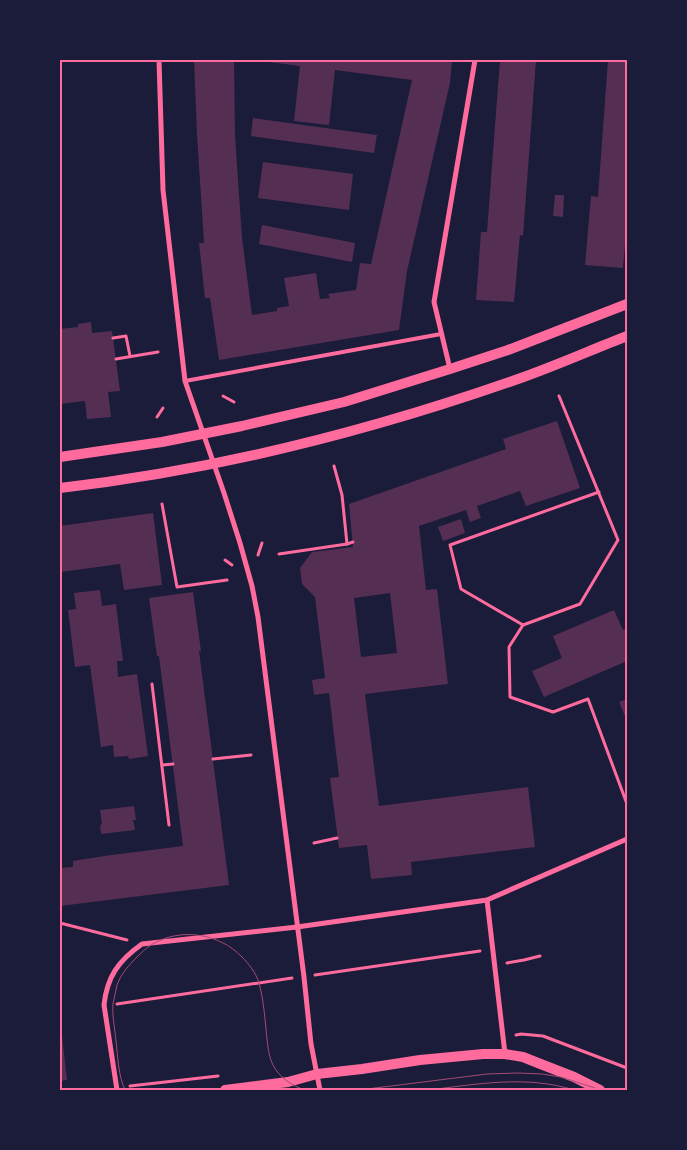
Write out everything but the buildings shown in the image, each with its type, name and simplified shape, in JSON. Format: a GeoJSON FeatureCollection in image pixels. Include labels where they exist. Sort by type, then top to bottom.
{"type":"FeatureCollection","features":[{"type":"Feature","properties":{"kind":"main road"},"geometry":{"type":"LineString","coordinates":[[60,457],[162,442],[242,426],[344,402],[450,370],[508,350],[627,304]]}},
{"type":"Feature","properties":{"kind":"main road"},"geometry":{"type":"LineString","coordinates":[[60,488],[214,464],[349,432],[520,378],[627,336]]}},
{"type":"Feature","properties":{"kind":"main road"},"geometry":{"type":"LineString","coordinates":[[225,1090],[288,1082],[317,1074],[420,1060],[482,1054],[505,1054],[523,1057],[574,1077],[600,1090]]}},
{"type":"Feature","properties":{"kind":"street"},"geometry":{"type":"LineString","coordinates":[[159,60],[163,190],[185,382],[240,543],[258,617],[311,1044],[320,1090]]}},
{"type":"Feature","properties":{"kind":"street"},"geometry":{"type":"LineString","coordinates":[[450,370],[434,302],[475,60]]}},
{"type":"Feature","properties":{"kind":"street"},"geometry":{"type":"LineString","coordinates":[[117,1090],[104,1005],[106,992],[115,969],[129,953],[142,944],[297,927],[487,900],[627,839]]}},
{"type":"Feature","properties":{"kind":"street"},"geometry":{"type":"LineString","coordinates":[[487,900],[505,1054]]}},
{"type":"Feature","properties":{"kind":"lane"},"geometry":{"type":"LineString","coordinates":[[185,382],[441,334]]}},
{"type":"Feature","properties":{"kind":"path"},"geometry":{"type":"LineString","coordinates":[[113,338],[126,336],[130,356]]}},
{"type":"Feature","properties":{"kind":"path"},"geometry":{"type":"LineString","coordinates":[[116,359],[158,352]]}},
{"type":"Feature","properties":{"kind":"path"},"geometry":{"type":"LineString","coordinates":[[223,396],[234,402]]}},
{"type":"Feature","properties":{"kind":"path"},"geometry":{"type":"LineString","coordinates":[[560,396],[618,540],[580,604],[523,625],[508,647],[510,697],[553,712],[588,699],[627,804]]}},
{"type":"Feature","properties":{"kind":"path"},"geometry":{"type":"LineString","coordinates":[[157,417],[163,408]]}},
{"type":"Feature","properties":{"kind":"path"},"geometry":{"type":"LineString","coordinates":[[334,466],[342,495],[347,544]]}},
{"type":"Feature","properties":{"kind":"path"},"geometry":{"type":"LineString","coordinates":[[523,625],[461,589],[450,545],[599,492]]}},
{"type":"Feature","properties":{"kind":"path"},"geometry":{"type":"LineString","coordinates":[[162,504],[177,587],[227,580]]}},
{"type":"Feature","properties":{"kind":"path"},"geometry":{"type":"LineString","coordinates":[[279,554],[353,542]]}},
{"type":"Feature","properties":{"kind":"path"},"geometry":{"type":"LineString","coordinates":[[152,684],[169,824]]}},
{"type":"Feature","properties":{"kind":"path"},"geometry":{"type":"LineString","coordinates":[[213,759],[251,755]]}},
{"type":"Feature","properties":{"kind":"path"},"geometry":{"type":"LineString","coordinates":[[162,765],[173,764]]}},
{"type":"Feature","properties":{"kind":"path"},"geometry":{"type":"LineString","coordinates":[[314,843],[337,838]]}},
{"type":"Feature","properties":{"kind":"path"},"geometry":{"type":"LineString","coordinates":[[60,923],[142,944]]}},
{"type":"Feature","properties":{"kind":"path"},"geometry":{"type":"LineString","coordinates":[[495,964],[540,956]]}},
{"type":"Feature","properties":{"kind":"path"},"geometry":{"type":"LineString","coordinates":[[543,1036],[627,1068]]}},
{"type":"Feature","properties":{"kind":"tram line"},"geometry":{"type":"LineString","coordinates":[[125,1090],[120,1072],[113,1018],[113,1004],[117,985],[128,966],[149,946],[162,939],[186,935],[199,935],[222,942],[233,949],[250,966],[261,990],[268,1049],[272,1062],[282,1077],[305,1090]]}},
{"type":"Feature","properties":{"kind":"tram line"},"geometry":{"type":"LineString","coordinates":[[359,1090],[487,1074],[518,1073],[561,1077],[601,1090]]}},
{"type":"Feature","properties":{"kind":"tram line"},"geometry":{"type":"LineString","coordinates":[[429,1090],[502,1082],[538,1083],[574,1090]]}}]}
